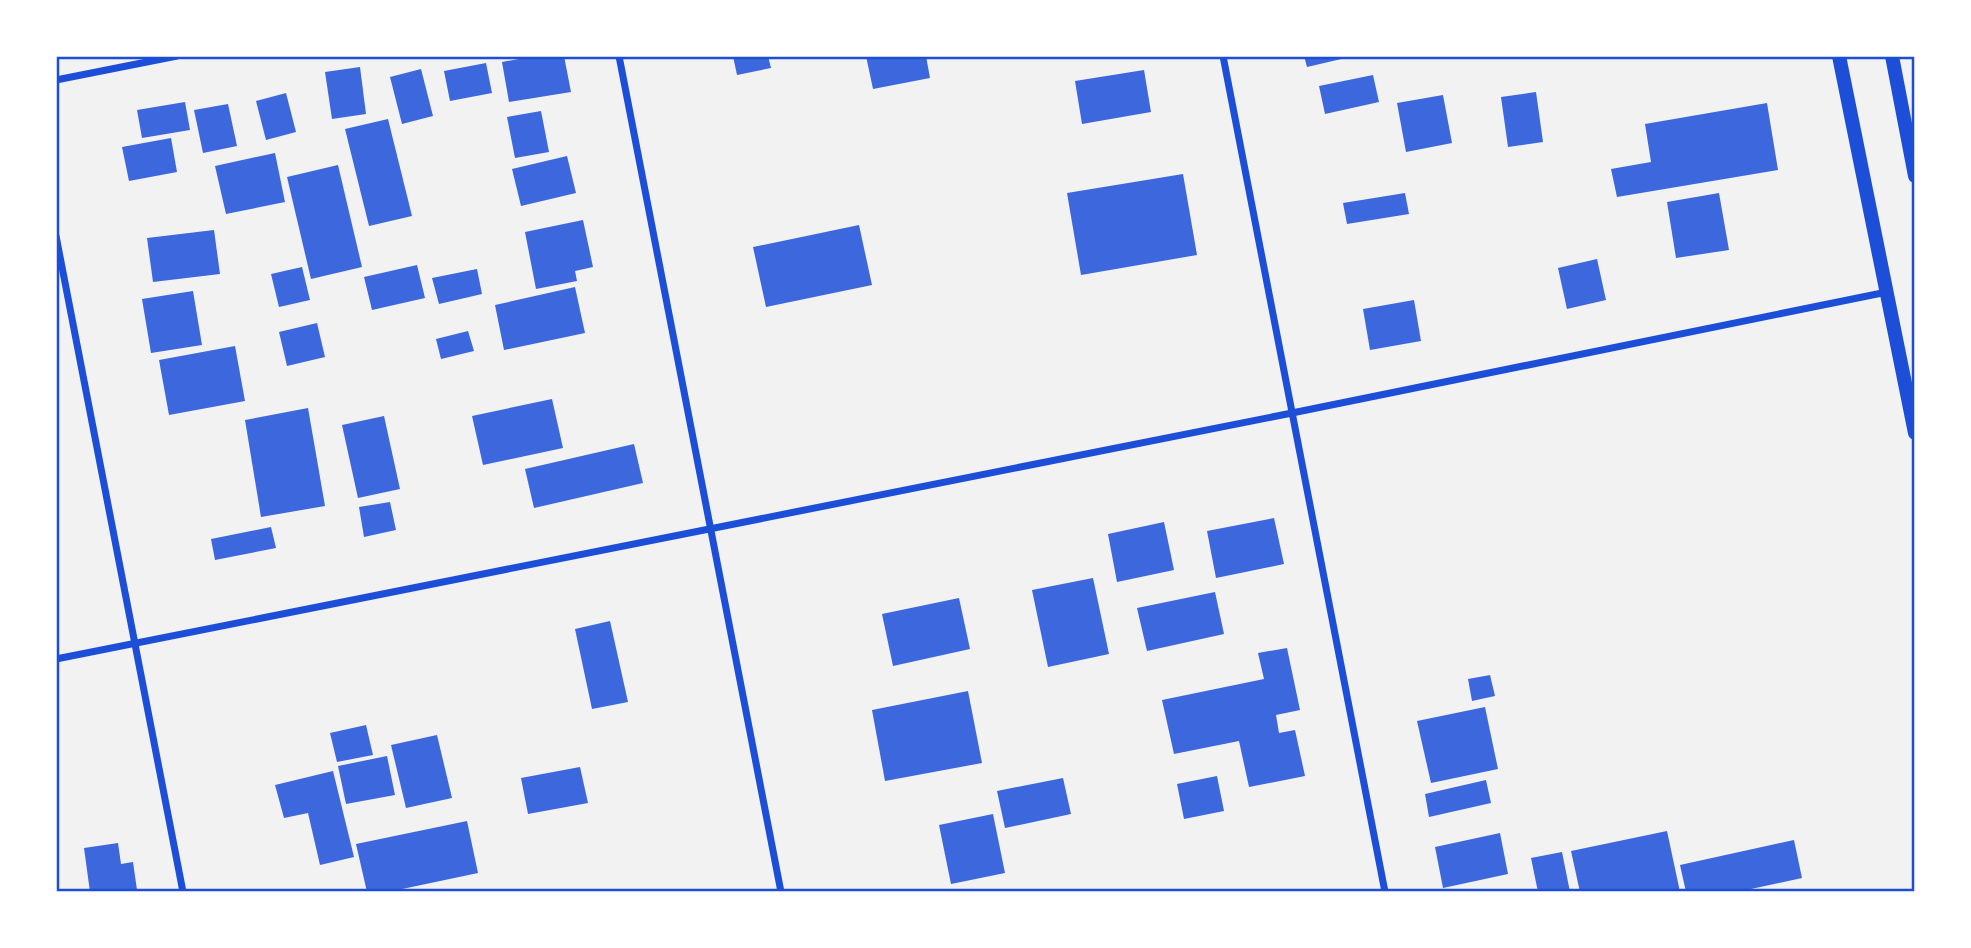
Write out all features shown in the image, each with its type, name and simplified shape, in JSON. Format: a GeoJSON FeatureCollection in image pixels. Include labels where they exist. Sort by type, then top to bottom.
{"type":"FeatureCollection","features":[{"type":"Feature","properties":{"kind":"main road"},"geometry":{"type":"LineString","coordinates":[[1839,56],[1915,433]]}},
{"type":"Feature","properties":{"kind":"main road"},"geometry":{"type":"LineString","coordinates":[[1892,56],[1915,176]]}},
{"type":"Feature","properties":{"kind":"street"},"geometry":{"type":"LineString","coordinates":[[56,80],[177,56]]}},
{"type":"Feature","properties":{"kind":"street"},"geometry":{"type":"LineString","coordinates":[[619,56],[781,892]]}},
{"type":"Feature","properties":{"kind":"street"},"geometry":{"type":"LineString","coordinates":[[1223,56],[1385,892]]}},
{"type":"Feature","properties":{"kind":"street"},"geometry":{"type":"LineString","coordinates":[[56,236],[183,892]]}},
{"type":"Feature","properties":{"kind":"street"},"geometry":{"type":"LineString","coordinates":[[56,659],[1887,292]]}},
{"type":"Feature","properties":{"kind":"building"},"geometry":{"type":"Polygon","coordinates":[[[535,56],[564,56],[571,92],[509,102],[502,62],[535,56]]]}},
{"type":"Feature","properties":{"kind":"building"},"geometry":{"type":"Polygon","coordinates":[[[733,56],[768,56],[771,68],[737,75],[733,56]]]}},
{"type":"Feature","properties":{"kind":"building"},"geometry":{"type":"Polygon","coordinates":[[[866,56],[926,56],[930,78],[873,89],[866,56]]]}},
{"type":"Feature","properties":{"kind":"building"},"geometry":{"type":"Polygon","coordinates":[[[1304,56],[1350,56],[1350,57],[1307,67],[1304,56]]]}},
{"type":"Feature","properties":{"kind":"building"},"geometry":{"type":"Polygon","coordinates":[[[486,63],[492,93],[450,101],[444,71],[486,63]]]}},
{"type":"Feature","properties":{"kind":"building"},"geometry":{"type":"Polygon","coordinates":[[[360,67],[366,114],[332,119],[325,72],[360,67]]]}},
{"type":"Feature","properties":{"kind":"building"},"geometry":{"type":"Polygon","coordinates":[[[421,69],[433,116],[402,124],[390,77],[421,69]]]}},
{"type":"Feature","properties":{"kind":"building"},"geometry":{"type":"Polygon","coordinates":[[[1144,70],[1151,112],[1082,124],[1075,81],[1144,70]]]}},
{"type":"Feature","properties":{"kind":"building"},"geometry":{"type":"Polygon","coordinates":[[[1373,75],[1379,102],[1325,114],[1319,86],[1373,75]]]}},
{"type":"Feature","properties":{"kind":"building"},"geometry":{"type":"Polygon","coordinates":[[[1536,92],[1543,142],[1508,147],[1501,97],[1536,92]]]}},
{"type":"Feature","properties":{"kind":"building"},"geometry":{"type":"Polygon","coordinates":[[[286,93],[296,132],[266,140],[256,101],[286,93]]]}},
{"type":"Feature","properties":{"kind":"building"},"geometry":{"type":"Polygon","coordinates":[[[1443,95],[1452,143],[1406,152],[1397,103],[1443,95]]]}},
{"type":"Feature","properties":{"kind":"building"},"geometry":{"type":"Polygon","coordinates":[[[185,102],[190,130],[142,138],[137,110],[185,102]]]}},
{"type":"Feature","properties":{"kind":"building"},"geometry":{"type":"Polygon","coordinates":[[[1767,103],[1778,170],[1617,197],[1611,169],[1651,162],[1645,124],[1767,103]]]}},
{"type":"Feature","properties":{"kind":"building"},"geometry":{"type":"Polygon","coordinates":[[[228,104],[237,146],[203,153],[194,110],[228,104]]]}},
{"type":"Feature","properties":{"kind":"building"},"geometry":{"type":"Polygon","coordinates":[[[541,111],[549,152],[515,158],[507,117],[541,111]]]}},
{"type":"Feature","properties":{"kind":"building"},"geometry":{"type":"Polygon","coordinates":[[[388,119],[412,216],[369,226],[345,129],[388,119]]]}},
{"type":"Feature","properties":{"kind":"building"},"geometry":{"type":"Polygon","coordinates":[[[171,138],[177,172],[129,181],[122,147],[171,138]]]}},
{"type":"Feature","properties":{"kind":"building"},"geometry":{"type":"Polygon","coordinates":[[[275,153],[285,202],[226,214],[215,166],[275,153]]]}},
{"type":"Feature","properties":{"kind":"building"},"geometry":{"type":"Polygon","coordinates":[[[567,156],[576,193],[521,206],[512,169],[567,156]]]}},
{"type":"Feature","properties":{"kind":"building"},"geometry":{"type":"Polygon","coordinates":[[[338,165],[362,267],[311,279],[287,177],[338,165]]]}},
{"type":"Feature","properties":{"kind":"building"},"geometry":{"type":"Polygon","coordinates":[[[1183,174],[1197,255],[1081,275],[1067,193],[1183,174]]]}},
{"type":"Feature","properties":{"kind":"building"},"geometry":{"type":"Polygon","coordinates":[[[1405,193],[1409,214],[1347,224],[1343,203],[1405,193]]]}},
{"type":"Feature","properties":{"kind":"building"},"geometry":{"type":"Polygon","coordinates":[[[1719,193],[1729,250],[1676,258],[1667,202],[1719,193]]]}},
{"type":"Feature","properties":{"kind":"building"},"geometry":{"type":"Polygon","coordinates":[[[583,220],[593,267],[575,271],[577,281],[536,289],[525,232],[583,220]]]}},
{"type":"Feature","properties":{"kind":"building"},"geometry":{"type":"Polygon","coordinates":[[[859,225],[872,285],[766,307],[753,247],[859,225]]]}},
{"type":"Feature","properties":{"kind":"building"},"geometry":{"type":"Polygon","coordinates":[[[214,230],[220,274],[153,282],[147,238],[214,230]]]}},
{"type":"Feature","properties":{"kind":"building"},"geometry":{"type":"Polygon","coordinates":[[[1597,259],[1606,300],[1567,309],[1558,268],[1597,259]]]}},
{"type":"Feature","properties":{"kind":"building"},"geometry":{"type":"Polygon","coordinates":[[[417,265],[425,298],[372,310],[364,277],[417,265]]]}},
{"type":"Feature","properties":{"kind":"building"},"geometry":{"type":"Polygon","coordinates":[[[302,267],[310,300],[279,307],[271,274],[302,267]]]}},
{"type":"Feature","properties":{"kind":"building"},"geometry":{"type":"Polygon","coordinates":[[[477,269],[482,294],[439,304],[432,278],[477,269]]]}},
{"type":"Feature","properties":{"kind":"building"},"geometry":{"type":"Polygon","coordinates":[[[575,287],[585,333],[504,350],[495,305],[575,287]]]}},
{"type":"Feature","properties":{"kind":"building"},"geometry":{"type":"Polygon","coordinates":[[[193,291],[202,345],[151,353],[142,299],[193,291]]]}},
{"type":"Feature","properties":{"kind":"building"},"geometry":{"type":"Polygon","coordinates":[[[1414,300],[1421,341],[1370,350],[1363,309],[1414,300]]]}},
{"type":"Feature","properties":{"kind":"building"},"geometry":{"type":"Polygon","coordinates":[[[317,323],[325,357],[287,366],[279,332],[317,323]]]}},
{"type":"Feature","properties":{"kind":"building"},"geometry":{"type":"Polygon","coordinates":[[[468,331],[474,351],[441,359],[436,339],[468,331]]]}},
{"type":"Feature","properties":{"kind":"building"},"geometry":{"type":"Polygon","coordinates":[[[235,346],[245,401],[169,415],[159,360],[235,346]]]}},
{"type":"Feature","properties":{"kind":"building"},"geometry":{"type":"Polygon","coordinates":[[[552,399],[563,448],[483,465],[472,416],[552,399]]]}},
{"type":"Feature","properties":{"kind":"building"},"geometry":{"type":"Polygon","coordinates":[[[308,408],[325,506],[261,517],[245,420],[308,408]]]}},
{"type":"Feature","properties":{"kind":"building"},"geometry":{"type":"Polygon","coordinates":[[[384,416],[400,489],[358,498],[342,425],[384,416]]]}},
{"type":"Feature","properties":{"kind":"building"},"geometry":{"type":"Polygon","coordinates":[[[634,444],[643,483],[534,508],[525,469],[634,444]]]}},
{"type":"Feature","properties":{"kind":"building"},"geometry":{"type":"Polygon","coordinates":[[[390,502],[396,530],[364,537],[359,507],[390,502]]]}},
{"type":"Feature","properties":{"kind":"building"},"geometry":{"type":"Polygon","coordinates":[[[1274,518],[1284,564],[1216,578],[1207,531],[1274,518]]]}},
{"type":"Feature","properties":{"kind":"building"},"geometry":{"type":"Polygon","coordinates":[[[1164,522],[1174,570],[1117,582],[1108,534],[1164,522]]]}},
{"type":"Feature","properties":{"kind":"building"},"geometry":{"type":"Polygon","coordinates":[[[271,527],[276,548],[215,560],[211,539],[271,527]]]}},
{"type":"Feature","properties":{"kind":"building"},"geometry":{"type":"Polygon","coordinates":[[[1093,578],[1109,654],[1048,667],[1032,590],[1093,578]]]}},
{"type":"Feature","properties":{"kind":"building"},"geometry":{"type":"Polygon","coordinates":[[[1215,592],[1224,634],[1147,651],[1137,608],[1215,592]]]}},
{"type":"Feature","properties":{"kind":"building"},"geometry":{"type":"Polygon","coordinates":[[[959,598],[970,649],[893,666],[882,614],[959,598]]]}},
{"type":"Feature","properties":{"kind":"building"},"geometry":{"type":"Polygon","coordinates":[[[610,621],[628,702],[592,709],[575,629],[610,621]]]}},
{"type":"Feature","properties":{"kind":"building"},"geometry":{"type":"Polygon","coordinates":[[[1287,648],[1300,710],[1276,715],[1279,733],[1295,730],[1305,776],[1249,787],[1239,741],[1174,754],[1162,700],[1264,679],[1258,653],[1287,648]]]}},
{"type":"Feature","properties":{"kind":"building"},"geometry":{"type":"Polygon","coordinates":[[[1490,675],[1495,696],[1472,701],[1468,679],[1490,675]]]}},
{"type":"Feature","properties":{"kind":"building"},"geometry":{"type":"Polygon","coordinates":[[[968,691],[982,763],[885,781],[872,710],[968,691]]]}},
{"type":"Feature","properties":{"kind":"building"},"geometry":{"type":"Polygon","coordinates":[[[1485,707],[1498,769],[1431,783],[1417,721],[1485,707]]]}},
{"type":"Feature","properties":{"kind":"building"},"geometry":{"type":"Polygon","coordinates":[[[366,725],[373,755],[337,762],[330,733],[366,725]]]}},
{"type":"Feature","properties":{"kind":"building"},"geometry":{"type":"Polygon","coordinates":[[[437,735],[452,798],[406,808],[391,745],[437,735]]]}},
{"type":"Feature","properties":{"kind":"building"},"geometry":{"type":"Polygon","coordinates":[[[387,756],[395,795],[346,804],[338,766],[387,756]]]}},
{"type":"Feature","properties":{"kind":"building"},"geometry":{"type":"Polygon","coordinates":[[[580,767],[588,803],[528,814],[521,778],[580,767]]]}},
{"type":"Feature","properties":{"kind":"building"},"geometry":{"type":"Polygon","coordinates":[[[333,771],[354,857],[320,865],[308,813],[284,818],[275,785],[333,771]]]}},
{"type":"Feature","properties":{"kind":"building"},"geometry":{"type":"Polygon","coordinates":[[[1217,776],[1224,811],[1184,819],[1177,784],[1217,776]]]}},
{"type":"Feature","properties":{"kind":"building"},"geometry":{"type":"Polygon","coordinates":[[[1063,778],[1071,814],[1005,828],[997,791],[1063,778]]]}},
{"type":"Feature","properties":{"kind":"building"},"geometry":{"type":"Polygon","coordinates":[[[1486,780],[1491,803],[1429,817],[1425,794],[1486,780]]]}},
{"type":"Feature","properties":{"kind":"building"},"geometry":{"type":"Polygon","coordinates":[[[993,814],[1005,873],[951,884],[939,825],[993,814]]]}},
{"type":"Feature","properties":{"kind":"building"},"geometry":{"type":"Polygon","coordinates":[[[467,821],[478,873],[388,892],[367,892],[356,844],[467,821]]]}},
{"type":"Feature","properties":{"kind":"building"},"geometry":{"type":"Polygon","coordinates":[[[1667,831],[1680,892],[1580,892],[1571,851],[1667,831]]]}},
{"type":"Feature","properties":{"kind":"building"},"geometry":{"type":"Polygon","coordinates":[[[1500,833],[1508,874],[1443,888],[1435,847],[1500,833]]]}},
{"type":"Feature","properties":{"kind":"building"},"geometry":{"type":"Polygon","coordinates":[[[1794,840],[1802,878],[1737,892],[1686,892],[1680,865],[1794,840]]]}},
{"type":"Feature","properties":{"kind":"building"},"geometry":{"type":"Polygon","coordinates":[[[118,843],[121,864],[133,862],[137,890],[90,892],[84,848],[118,843]]]}},
{"type":"Feature","properties":{"kind":"building"},"geometry":{"type":"Polygon","coordinates":[[[1562,852],[1570,892],[1538,892],[1531,858],[1562,852]]]}}]}
